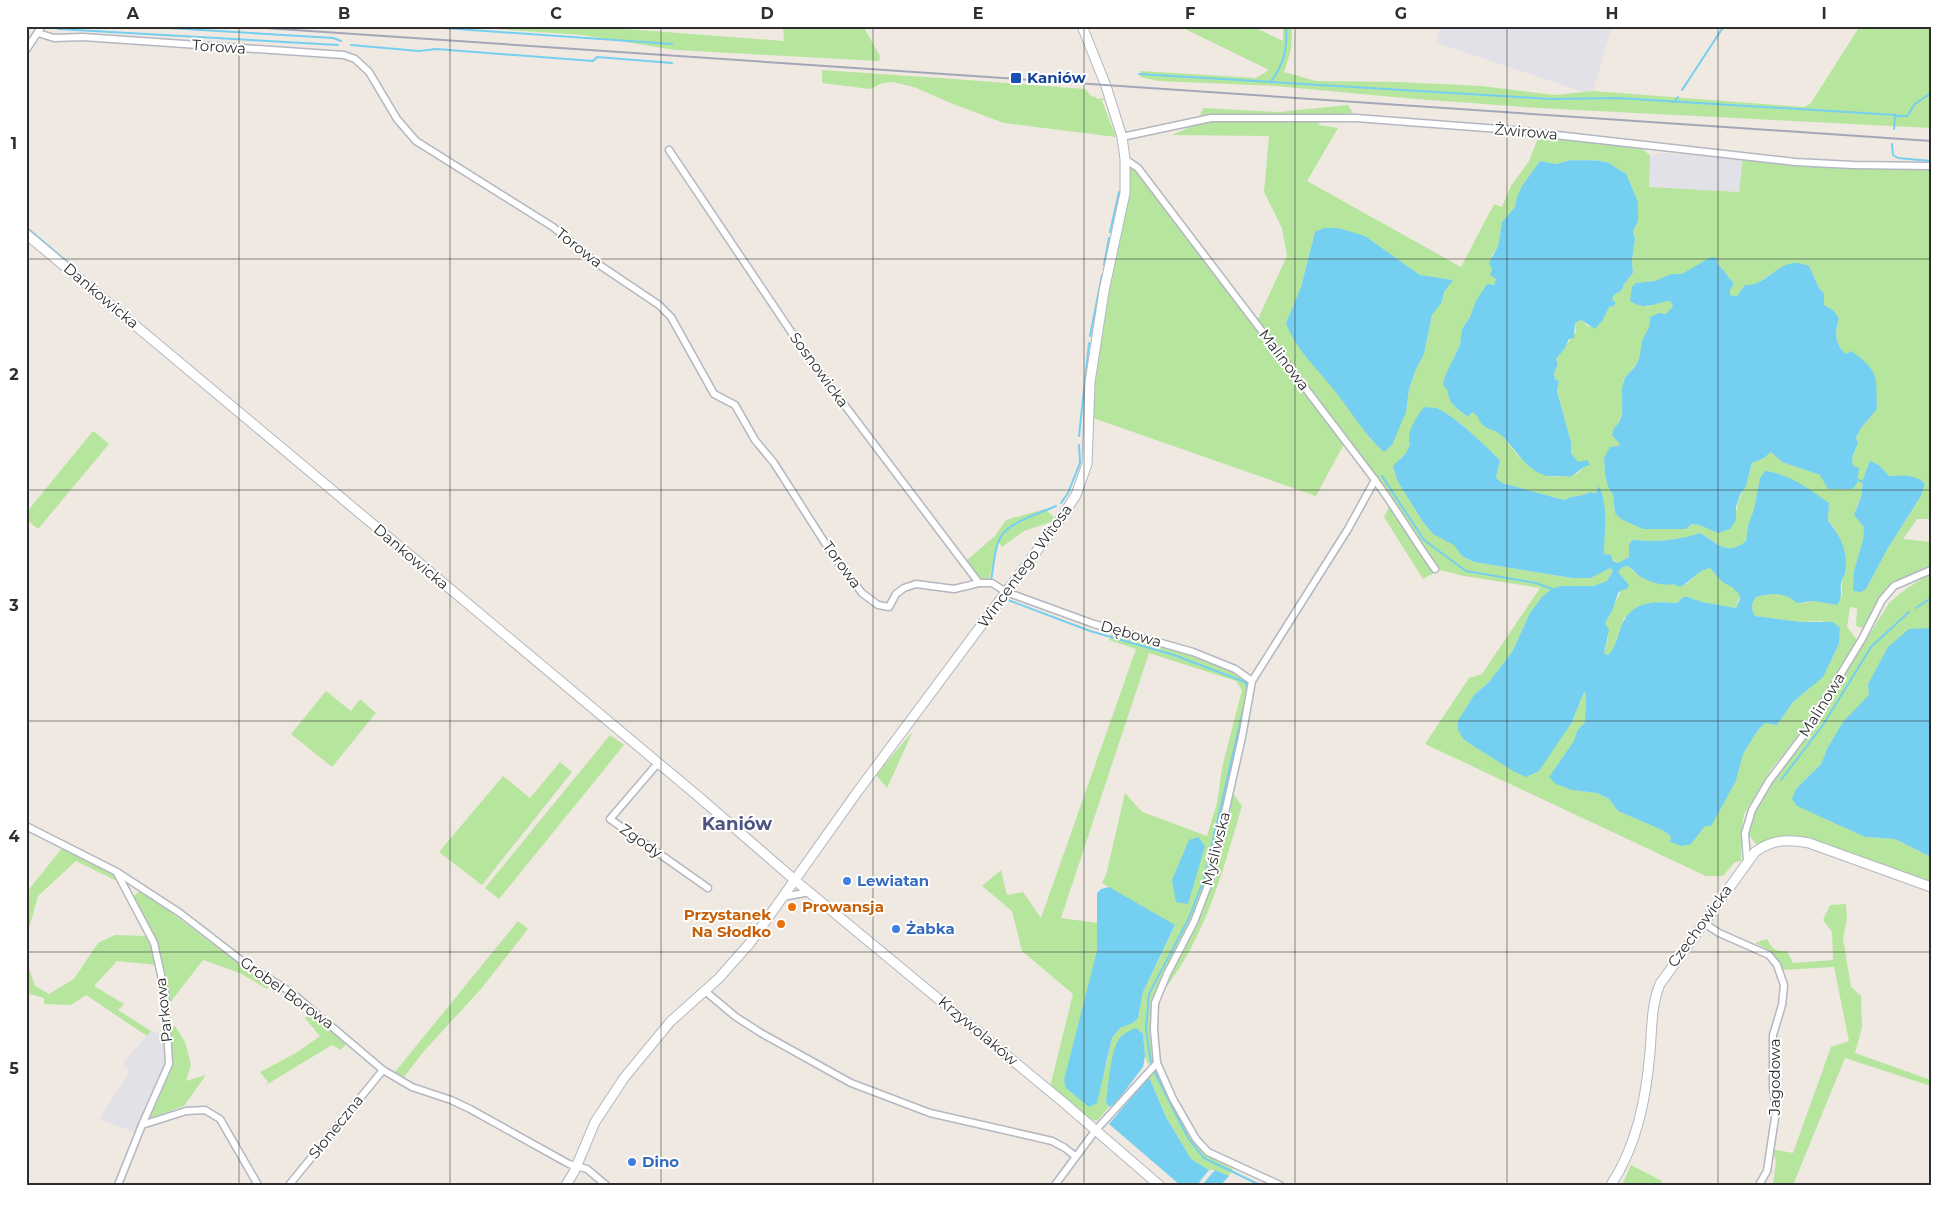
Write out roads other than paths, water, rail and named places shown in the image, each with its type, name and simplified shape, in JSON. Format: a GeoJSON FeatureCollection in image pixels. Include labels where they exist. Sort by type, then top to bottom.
{"type":"FeatureCollection","features":[{"type":"Feature","properties":{"kind":"street"},"geometry":{"type":"LineString","coordinates":[[26,50],[42,26]]}},
{"type":"Feature","properties":{"kind":"street","name":"Wincentego Witosa"},"geometry":{"type":"LineString","coordinates":[[566,1185],[595,1122],[624,1078],[670,1022],[705,991],[738,957],[1059,521],[1076,494],[1087,464],[1090,382],[1104,291],[1125,193],[1125,159],[1122,137],[1106,86],[1082,26]]}},
{"type":"Feature","properties":{"kind":"street","name":"Torowa"},"geometry":{"type":"LineString","coordinates":[[38,33],[54,38],[83,37],[344,55],[355,58],[369,72],[397,119],[416,141],[552,227],[598,264],[659,305],[671,317],[714,394],[735,405],[755,440],[774,463],[832,554],[862,593],[878,605],[889,607],[896,594],[904,588],[916,584],[954,589],[979,583],[992,583],[1006,592]]}},
{"type":"Feature","properties":{"kind":"street","name":"Żwirowa"},"geometry":{"type":"LineString","coordinates":[[1122,137],[1211,118],[1356,118],[1512,130],[1795,162],[1931,166]]}},
{"type":"Feature","properties":{"kind":"street","name":"Sosnowicka"},"geometry":{"type":"LineString","coordinates":[[669,150],[806,354],[979,583]]}},
{"type":"Feature","properties":{"kind":"street","name":"Malinowa"},"geometry":{"type":"LineString","coordinates":[[1125,159],[1138,168],[1392,502],[1407,530],[1435,569]]}},
{"type":"Feature","properties":{"kind":"street","name":"Dankowicka"},"geometry":{"type":"LineString","coordinates":[[26,234],[795,880]]}},
{"type":"Feature","properties":{"kind":"street","name":"Myśliwska"},"geometry":{"type":"LineString","coordinates":[[1280,1185],[1208,1152],[1196,1139],[1173,1099],[1157,1063],[1154,1030],[1155,1003],[1167,974],[1194,922],[1210,880],[1242,737],[1252,681],[1348,529],[1375,480]]}},
{"type":"Feature","properties":{"kind":"street","name":"Malinowa"},"geometry":{"type":"LineString","coordinates":[[1747,861],[1744,838],[1752,810],[1769,781],[1804,736],[1862,639],[1882,600],[1894,586],[1931,570]]}},
{"type":"Feature","properties":{"kind":"street","name":"Dębowa"},"geometry":{"type":"LineString","coordinates":[[1006,592],[1094,624],[1193,652],[1235,669],[1252,681]]}},
{"type":"Feature","properties":{"kind":"street","name":"Zgody"},"geometry":{"type":"LineString","coordinates":[[658,763],[610,819],[708,888]]}},
{"type":"Feature","properties":{"kind":"street","name":"Grobel Borowa"},"geometry":{"type":"LineString","coordinates":[[26,826],[117,872],[180,913],[246,964],[292,993],[383,1070],[412,1087],[451,1100],[470,1109],[569,1164],[587,1169],[606,1185]]}},
{"type":"Feature","properties":{"kind":"street","name":"Czechowicka"},"geometry":{"type":"LineString","coordinates":[[1611,1185],[1630,1148],[1639,1124],[1644,1100],[1657,992],[1664,977],[1747,861],[1761,847],[1772,842],[1790,840],[1809,843],[1931,887]]}},
{"type":"Feature","properties":{"kind":"street","name":"Parkowa"},"geometry":{"type":"LineString","coordinates":[[117,872],[154,943],[165,993],[169,1064],[118,1185]]}},
{"type":"Feature","properties":{"kind":"street","name":"Krzywolaków"},"geometry":{"type":"LineString","coordinates":[[795,880],[1063,1102],[1159,1185]]}},
{"type":"Feature","properties":{"kind":"street"},"geometry":{"type":"LineString","coordinates":[[129,896],[140,887]]}},
{"type":"Feature","properties":{"kind":"street"},"geometry":{"type":"LineString","coordinates":[[782,897],[810,892]]}},
{"type":"Feature","properties":{"kind":"street","name":"Jagodowa"},"geometry":{"type":"LineString","coordinates":[[1704,923],[1719,933],[1769,955],[1777,965],[1784,985],[1782,1005],[1773,1035],[1776,1111],[1767,1171],[1759,1185]]}},
{"type":"Feature","properties":{"kind":"street"},"geometry":{"type":"LineString","coordinates":[[705,991],[742,1021],[851,1082],[930,1112],[1052,1141],[1075,1156]]}},
{"type":"Feature","properties":{"kind":"street"},"geometry":{"type":"LineString","coordinates":[[1055,1185],[1075,1156],[1157,1063]]}},
{"type":"Feature","properties":{"kind":"street","name":"Słoneczna"},"geometry":{"type":"LineString","coordinates":[[289,1185],[383,1070]]}},
{"type":"Feature","properties":{"kind":"street"},"geometry":{"type":"LineString","coordinates":[[142,1125],[186,1111],[205,1110],[220,1119],[258,1185]]}},
{"type":"Feature","properties":{"kind":"water"},"geometry":{"type":"Polygon","coordinates":[[[1571,160],[1605,162],[1626,173],[1638,202],[1638,221],[1633,231],[1635,239],[1632,260],[1633,273],[1624,284],[1622,290],[1614,295],[1612,300],[1616,302],[1614,306],[1609,307],[1603,320],[1595,329],[1581,320],[1575,323],[1574,338],[1569,339],[1565,348],[1556,359],[1558,364],[1554,373],[1555,379],[1559,381],[1557,391],[1571,442],[1571,453],[1578,462],[1587,460],[1590,465],[1569,477],[1547,476],[1533,469],[1506,440],[1484,426],[1472,412],[1468,417],[1455,407],[1451,403],[1447,390],[1443,385],[1445,376],[1460,345],[1462,329],[1470,317],[1476,301],[1487,284],[1494,285],[1496,279],[1490,275],[1492,269],[1489,263],[1498,246],[1502,222],[1515,207],[1522,186],[1540,161],[1556,164],[1571,160]]]}},
{"type":"Feature","properties":{"kind":"water"},"geometry":{"type":"Polygon","coordinates":[[[1324,228],[1338,228],[1365,236],[1420,275],[1453,280],[1444,292],[1442,302],[1432,315],[1424,354],[1409,389],[1406,412],[1392,445],[1384,452],[1365,432],[1331,386],[1302,352],[1286,323],[1301,287],[1315,232],[1324,228]]]}},
{"type":"Feature","properties":{"kind":"water"},"geometry":{"type":"Polygon","coordinates":[[[1711,257],[1717,258],[1717,264],[1734,283],[1730,290],[1730,295],[1737,296],[1745,285],[1752,285],[1758,282],[1783,266],[1797,263],[1809,266],[1819,288],[1824,293],[1824,305],[1833,310],[1839,318],[1836,337],[1839,346],[1846,354],[1851,351],[1860,358],[1872,370],[1875,376],[1877,409],[1861,428],[1856,438],[1858,443],[1852,458],[1853,466],[1859,468],[1857,483],[1853,489],[1828,489],[1820,475],[1782,462],[1771,452],[1764,458],[1752,463],[1746,486],[1740,495],[1736,507],[1736,520],[1730,529],[1718,533],[1699,525],[1691,524],[1686,529],[1643,529],[1621,519],[1615,513],[1613,495],[1608,487],[1605,475],[1604,458],[1610,447],[1619,446],[1619,443],[1612,435],[1614,428],[1621,418],[1624,381],[1638,362],[1642,342],[1650,325],[1650,317],[1659,313],[1666,314],[1673,306],[1670,301],[1649,306],[1635,304],[1630,301],[1632,287],[1636,283],[1655,281],[1671,274],[1682,274],[1711,257]]]}},
{"type":"Feature","properties":{"kind":"water"},"geometry":{"type":"Polygon","coordinates":[[[1424,407],[1439,409],[1456,420],[1500,460],[1496,478],[1502,483],[1564,500],[1590,492],[1596,493],[1599,486],[1605,511],[1604,554],[1611,555],[1613,561],[1618,563],[1629,557],[1629,545],[1632,540],[1666,540],[1700,533],[1723,547],[1733,548],[1739,546],[1746,541],[1748,525],[1754,509],[1760,478],[1765,471],[1791,479],[1829,503],[1828,521],[1840,538],[1846,558],[1845,573],[1841,583],[1841,597],[1837,605],[1814,601],[1797,603],[1783,595],[1772,594],[1756,597],[1752,604],[1752,609],[1755,616],[1801,622],[1833,622],[1840,628],[1839,644],[1823,677],[1793,702],[1777,725],[1765,723],[1758,730],[1743,754],[1736,781],[1711,826],[1705,826],[1691,844],[1682,846],[1670,842],[1671,836],[1662,830],[1618,811],[1609,799],[1597,793],[1572,790],[1556,784],[1549,777],[1574,741],[1577,731],[1585,722],[1586,694],[1584,692],[1572,722],[1539,771],[1526,777],[1513,771],[1464,740],[1458,730],[1458,721],[1474,695],[1489,682],[1512,652],[1530,613],[1542,597],[1552,589],[1561,586],[1593,586],[1607,581],[1613,571],[1610,568],[1591,578],[1572,578],[1474,562],[1462,556],[1454,545],[1433,534],[1423,522],[1398,482],[1393,466],[1406,453],[1410,445],[1409,435],[1415,420],[1424,407]],[[1626,566],[1618,572],[1629,585],[1627,589],[1618,593],[1613,609],[1605,623],[1609,630],[1604,653],[1608,655],[1614,646],[1624,621],[1629,614],[1642,605],[1658,602],[1677,603],[1683,597],[1688,597],[1702,602],[1736,608],[1740,599],[1739,594],[1732,587],[1722,582],[1710,568],[1701,571],[1680,587],[1673,584],[1665,585],[1650,581],[1626,566]]]}},
{"type":"Feature","properties":{"kind":"water"},"geometry":{"type":"Polygon","coordinates":[[[1870,461],[1879,465],[1889,476],[1904,475],[1918,478],[1925,484],[1921,496],[1888,548],[1866,589],[1861,592],[1853,591],[1854,571],[1863,539],[1864,527],[1854,515],[1861,497],[1863,479],[1870,461]]]}},
{"type":"Feature","properties":{"kind":"water"},"geometry":{"type":"Polygon","coordinates":[[[1931,628],[1931,857],[1895,839],[1865,837],[1797,806],[1792,799],[1796,789],[1821,764],[1827,749],[1843,722],[1869,695],[1868,684],[1888,647],[1909,629],[1931,628]]]}},
{"type":"Feature","properties":{"kind":"water"},"geometry":{"type":"Polygon","coordinates":[[[1198,837],[1205,846],[1188,904],[1176,902],[1172,880],[1189,840],[1198,837]]]}},
{"type":"Feature","properties":{"kind":"water"},"geometry":{"type":"Polygon","coordinates":[[[1109,887],[1175,925],[1143,992],[1138,1018],[1133,1023],[1120,1028],[1112,1038],[1097,1103],[1089,1107],[1066,1088],[1064,1080],[1097,951],[1097,893],[1101,889],[1109,887]]]}},
{"type":"Feature","properties":{"kind":"water"},"geometry":{"type":"Polygon","coordinates":[[[1136,1028],[1143,1034],[1145,1056],[1143,1067],[1115,1104],[1109,1107],[1106,1102],[1116,1044],[1123,1035],[1136,1028]]]}},
{"type":"Feature","properties":{"kind":"water"},"geometry":{"type":"Polygon","coordinates":[[[1149,1077],[1166,1117],[1191,1159],[1209,1170],[1197,1185],[1180,1185],[1109,1124],[1149,1077]]]}},
{"type":"Feature","properties":{"kind":"water"},"geometry":{"type":"Polygon","coordinates":[[[1215,1170],[1229,1176],[1221,1185],[1202,1185],[1215,1170]]]}},
{"type":"Feature","properties":{"kind":"waterway"},"geometry":{"type":"LineString","coordinates":[[134,26],[333,38],[341,41]]}},
{"type":"Feature","properties":{"kind":"waterway"},"geometry":{"type":"LineString","coordinates":[[414,26],[672,44]]}},
{"type":"Feature","properties":{"kind":"waterway"},"geometry":{"type":"LineString","coordinates":[[1271,82],[1284,56],[1286,26]]}},
{"type":"Feature","properties":{"kind":"waterway"},"geometry":{"type":"LineString","coordinates":[[1682,90],[1724,26]]}},
{"type":"Feature","properties":{"kind":"waterway"},"geometry":{"type":"LineString","coordinates":[[26,28],[34,28]]}},
{"type":"Feature","properties":{"kind":"waterway"},"geometry":{"type":"LineString","coordinates":[[58,29],[338,45]]}},
{"type":"Feature","properties":{"kind":"waterway"},"geometry":{"type":"LineString","coordinates":[[351,45],[419,51],[436,49],[593,61],[597,57],[672,63]]}},
{"type":"Feature","properties":{"kind":"waterway"},"geometry":{"type":"LineString","coordinates":[[1139,74],[1551,99],[1617,98],[1896,115]]}},
{"type":"Feature","properties":{"kind":"waterway"},"geometry":{"type":"LineString","coordinates":[[1894,129],[1895,116],[1907,116],[1915,104],[1931,93]]}},
{"type":"Feature","properties":{"kind":"waterway"},"geometry":{"type":"LineString","coordinates":[[1674,102],[1678,97]]}},
{"type":"Feature","properties":{"kind":"waterway"},"geometry":{"type":"LineString","coordinates":[[1892,144],[1893,155],[1898,158],[1931,161]]}},
{"type":"Feature","properties":{"kind":"waterway"},"geometry":{"type":"LineString","coordinates":[[1110,232],[1119,192]]}},
{"type":"Feature","properties":{"kind":"waterway"},"geometry":{"type":"LineString","coordinates":[[26,227],[71,265]]}},
{"type":"Feature","properties":{"kind":"waterway"},"geometry":{"type":"LineString","coordinates":[[1104,265],[1109,238]]}},
{"type":"Feature","properties":{"kind":"waterway"},"geometry":{"type":"LineString","coordinates":[[1090,336],[1102,275]]}},
{"type":"Feature","properties":{"kind":"waterway"},"geometry":{"type":"LineString","coordinates":[[1079,436],[1089,343]]}},
{"type":"Feature","properties":{"kind":"waterway"},"geometry":{"type":"LineString","coordinates":[[1061,503],[1068,493],[1080,463],[1079,445]]}},
{"type":"Feature","properties":{"kind":"waterway"},"geometry":{"type":"LineString","coordinates":[[1382,476],[1424,540],[1466,571],[1536,583],[1552,589]]}},
{"type":"Feature","properties":{"kind":"waterway"},"geometry":{"type":"LineString","coordinates":[[1858,480],[1863,482]]}},
{"type":"Feature","properties":{"kind":"waterway"},"geometry":{"type":"LineString","coordinates":[[991,580],[997,545],[1006,530],[1035,514],[1056,506]]}},
{"type":"Feature","properties":{"kind":"waterway"},"geometry":{"type":"LineString","coordinates":[[1916,608],[1931,598]]}},
{"type":"Feature","properties":{"kind":"waterway"},"geometry":{"type":"LineString","coordinates":[[1008,600],[1090,631],[1174,655],[1245,682],[1248,689],[1204,879],[1189,918],[1149,994],[1146,1029],[1151,1063]]}},
{"type":"Feature","properties":{"kind":"waterway"},"geometry":{"type":"LineString","coordinates":[[1781,780],[1823,725],[1871,647],[1909,612]]}},
{"type":"Feature","properties":{"kind":"waterway"},"geometry":{"type":"LineString","coordinates":[[1154,1071],[1188,1138],[1204,1158],[1260,1185]]}},
{"type":"Feature","properties":{"kind":"railway"},"geometry":{"type":"LineString","coordinates":[[236,26],[1931,141]]}},
{"type":"Feature","properties":{"kind":"place","name":"Kaniów"},"geometry":{"type":"Point","coordinates":[1016,78]}},
{"type":"Feature","properties":{"kind":"place","name":"Lewiatan"},"geometry":{"type":"Point","coordinates":[847,881]}},
{"type":"Feature","properties":{"kind":"place","name":"Prowansja"},"geometry":{"type":"Point","coordinates":[792,907]}},
{"type":"Feature","properties":{"kind":"place","name":"Przystanek Na Słodko"},"geometry":{"type":"Point","coordinates":[781,924]}},
{"type":"Feature","properties":{"kind":"place","name":"Żabka"},"geometry":{"type":"Point","coordinates":[896,929]}},
{"type":"Feature","properties":{"kind":"place","name":"Dino"},"geometry":{"type":"Point","coordinates":[632,1162]}},
{"type":"Feature","properties":{"kind":"district","name":"Kaniów"},"geometry":{"type":"Point","coordinates":[737,824]}}]}
